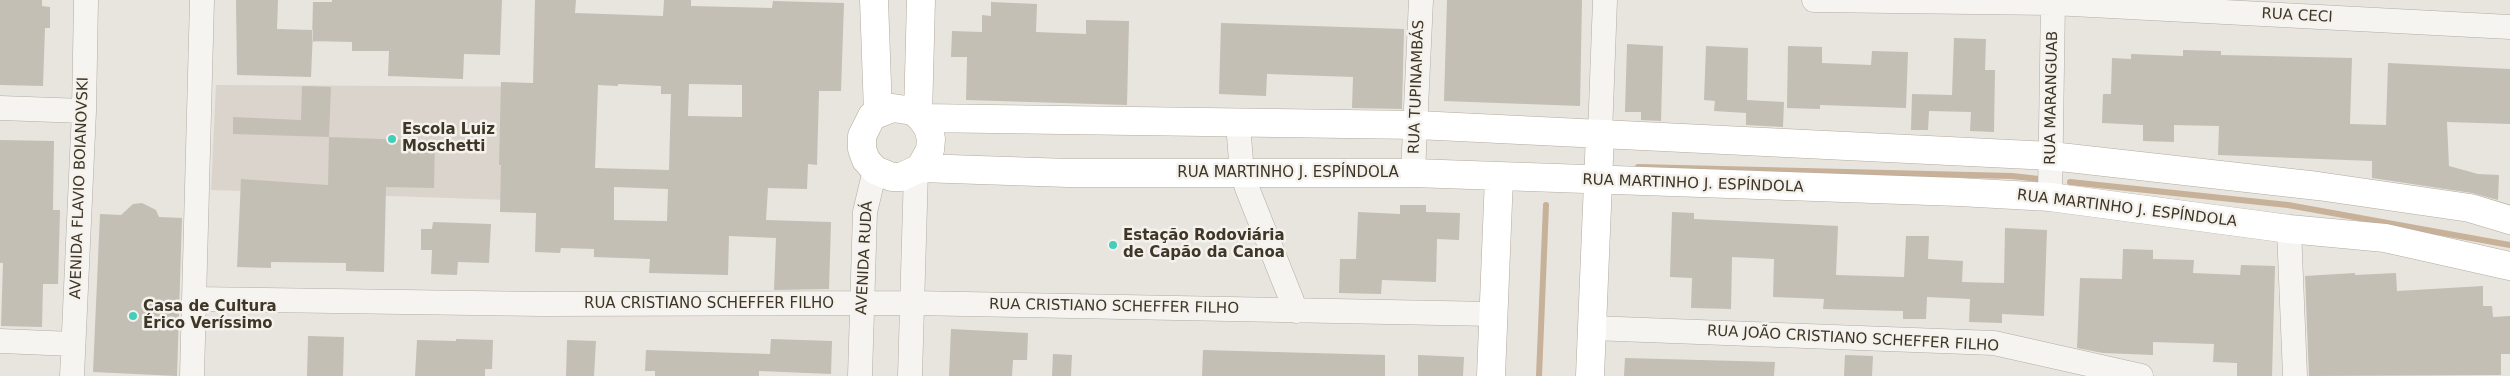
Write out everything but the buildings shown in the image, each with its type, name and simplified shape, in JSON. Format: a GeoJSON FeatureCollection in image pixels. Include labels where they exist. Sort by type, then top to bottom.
{"type":"FeatureCollection","features":[{"type":"Feature","properties":{"kind":"main road"},"geometry":{"type":"LineString","coordinates":[[874,0],[878,112]]}},
{"type":"Feature","properties":{"kind":"main road"},"geometry":{"type":"LineString","coordinates":[[919,117],[920,0]]}},
{"type":"Feature","properties":{"kind":"main road"},"geometry":{"type":"LineString","coordinates":[[875,170],[866,160],[862,149],[862,136],[866,124],[878,112],[893,108],[903,108],[919,117],[928,128],[931,139],[930,150],[918,170]]}},
{"type":"Feature","properties":{"kind":"main road"},"geometry":{"type":"LineString","coordinates":[[919,117],[1238,124],[1417,125],[2051,156],[2318,186],[2470,208],[2510,220]]}},
{"type":"Feature","properties":{"kind":"main road"},"geometry":{"type":"LineString","coordinates":[[1590,376],[1600,134]]}},
{"type":"Feature","properties":{"kind":"main road","name":"RUA MARTINHO J. ESPÍNDOLA"},"geometry":{"type":"LineString","coordinates":[[875,170],[892,177],[901,177],[918,170],[1074,173],[1413,173],[1598,181],[1950,191],[2050,197],[2289,229],[2385,238],[2510,266]]}},
{"type":"Feature","properties":{"kind":"main road"},"geometry":{"type":"LineString","coordinates":[[1491,376],[1499,177]]}},
{"type":"Feature","properties":{"kind":"street","name":"AVENIDA FLAVIO BOIANOVSKI"},"geometry":{"type":"LineString","coordinates":[[72,376],[84,111],[86,0]]}},
{"type":"Feature","properties":{"kind":"street"},"geometry":{"type":"LineString","coordinates":[[192,376],[202,0]]}},
{"type":"Feature","properties":{"kind":"street","name":"RUA TUPINAMBÁS"},"geometry":{"type":"LineString","coordinates":[[1413,173],[1417,125],[1420,0]]}},
{"type":"Feature","properties":{"kind":"street"},"geometry":{"type":"LineString","coordinates":[[1600,134],[1605,0]]}},
{"type":"Feature","properties":{"kind":"street","name":"RUA CECI"},"geometry":{"type":"LineString","coordinates":[[1814,0],[2053,2],[2510,27]]}},
{"type":"Feature","properties":{"kind":"street","name":"RUA MARANGUAB"},"geometry":{"type":"LineString","coordinates":[[2050,197],[2053,2]]}},
{"type":"Feature","properties":{"kind":"street"},"geometry":{"type":"LineString","coordinates":[[0,108],[84,111]]}},
{"type":"Feature","properties":{"kind":"street"},"geometry":{"type":"LineString","coordinates":[[1238,124],[1242,173],[1296,311]]}},
{"type":"Feature","properties":{"kind":"street","name":"AVENIDA RUDÁ"},"geometry":{"type":"LineString","coordinates":[[860,376],[865,212],[875,170]]}},
{"type":"Feature","properties":{"kind":"street"},"geometry":{"type":"LineString","coordinates":[[910,376],[918,170]]}},
{"type":"Feature","properties":{"kind":"street"},"geometry":{"type":"LineString","coordinates":[[2289,229],[2295,376]]}},
{"type":"Feature","properties":{"kind":"street","name":"RUA CRISTIANO SCHEFFER FILHO"},"geometry":{"type":"LineString","coordinates":[[195,299],[542,304],[912,303],[1493,314]]}},
{"type":"Feature","properties":{"kind":"street","name":"RUA JOÃO CRISTIANO SCHEFFER FILHO"},"geometry":{"type":"LineString","coordinates":[[1591,328],[1994,343],[2141,376]]}},
{"type":"Feature","properties":{"kind":"street"},"geometry":{"type":"LineString","coordinates":[[0,341],[73,344]]}},
{"type":"Feature","properties":{"kind":"shaded area","name":"Escola Luiz Moschetti"},"geometry":{"type":"Polygon","coordinates":[[[216,85],[571,87],[568,202],[211,190],[216,85]]]}},
{"type":"Feature","properties":{"kind":"waterway"},"geometry":{"type":"LineString","coordinates":[[1638,167],[2012,176],[2039,179]]}},
{"type":"Feature","properties":{"kind":"waterway"},"geometry":{"type":"LineString","coordinates":[[2070,182],[2288,205],[2510,245]]}},
{"type":"Feature","properties":{"kind":"waterway"},"geometry":{"type":"LineString","coordinates":[[1539,376],[1546,205]]}},
{"type":"Feature","properties":{"kind":"place","name":"Escola Luiz Moschetti"},"geometry":{"type":"Point","coordinates":[392,139]}},
{"type":"Feature","properties":{"kind":"place","name":"Estação Rodoviária de Capão da Canoa"},"geometry":{"type":"Point","coordinates":[1113,245]}},
{"type":"Feature","properties":{"kind":"place","name":"Casa de Cultura Érico Veríssimo"},"geometry":{"type":"Point","coordinates":[133,316]}}]}
